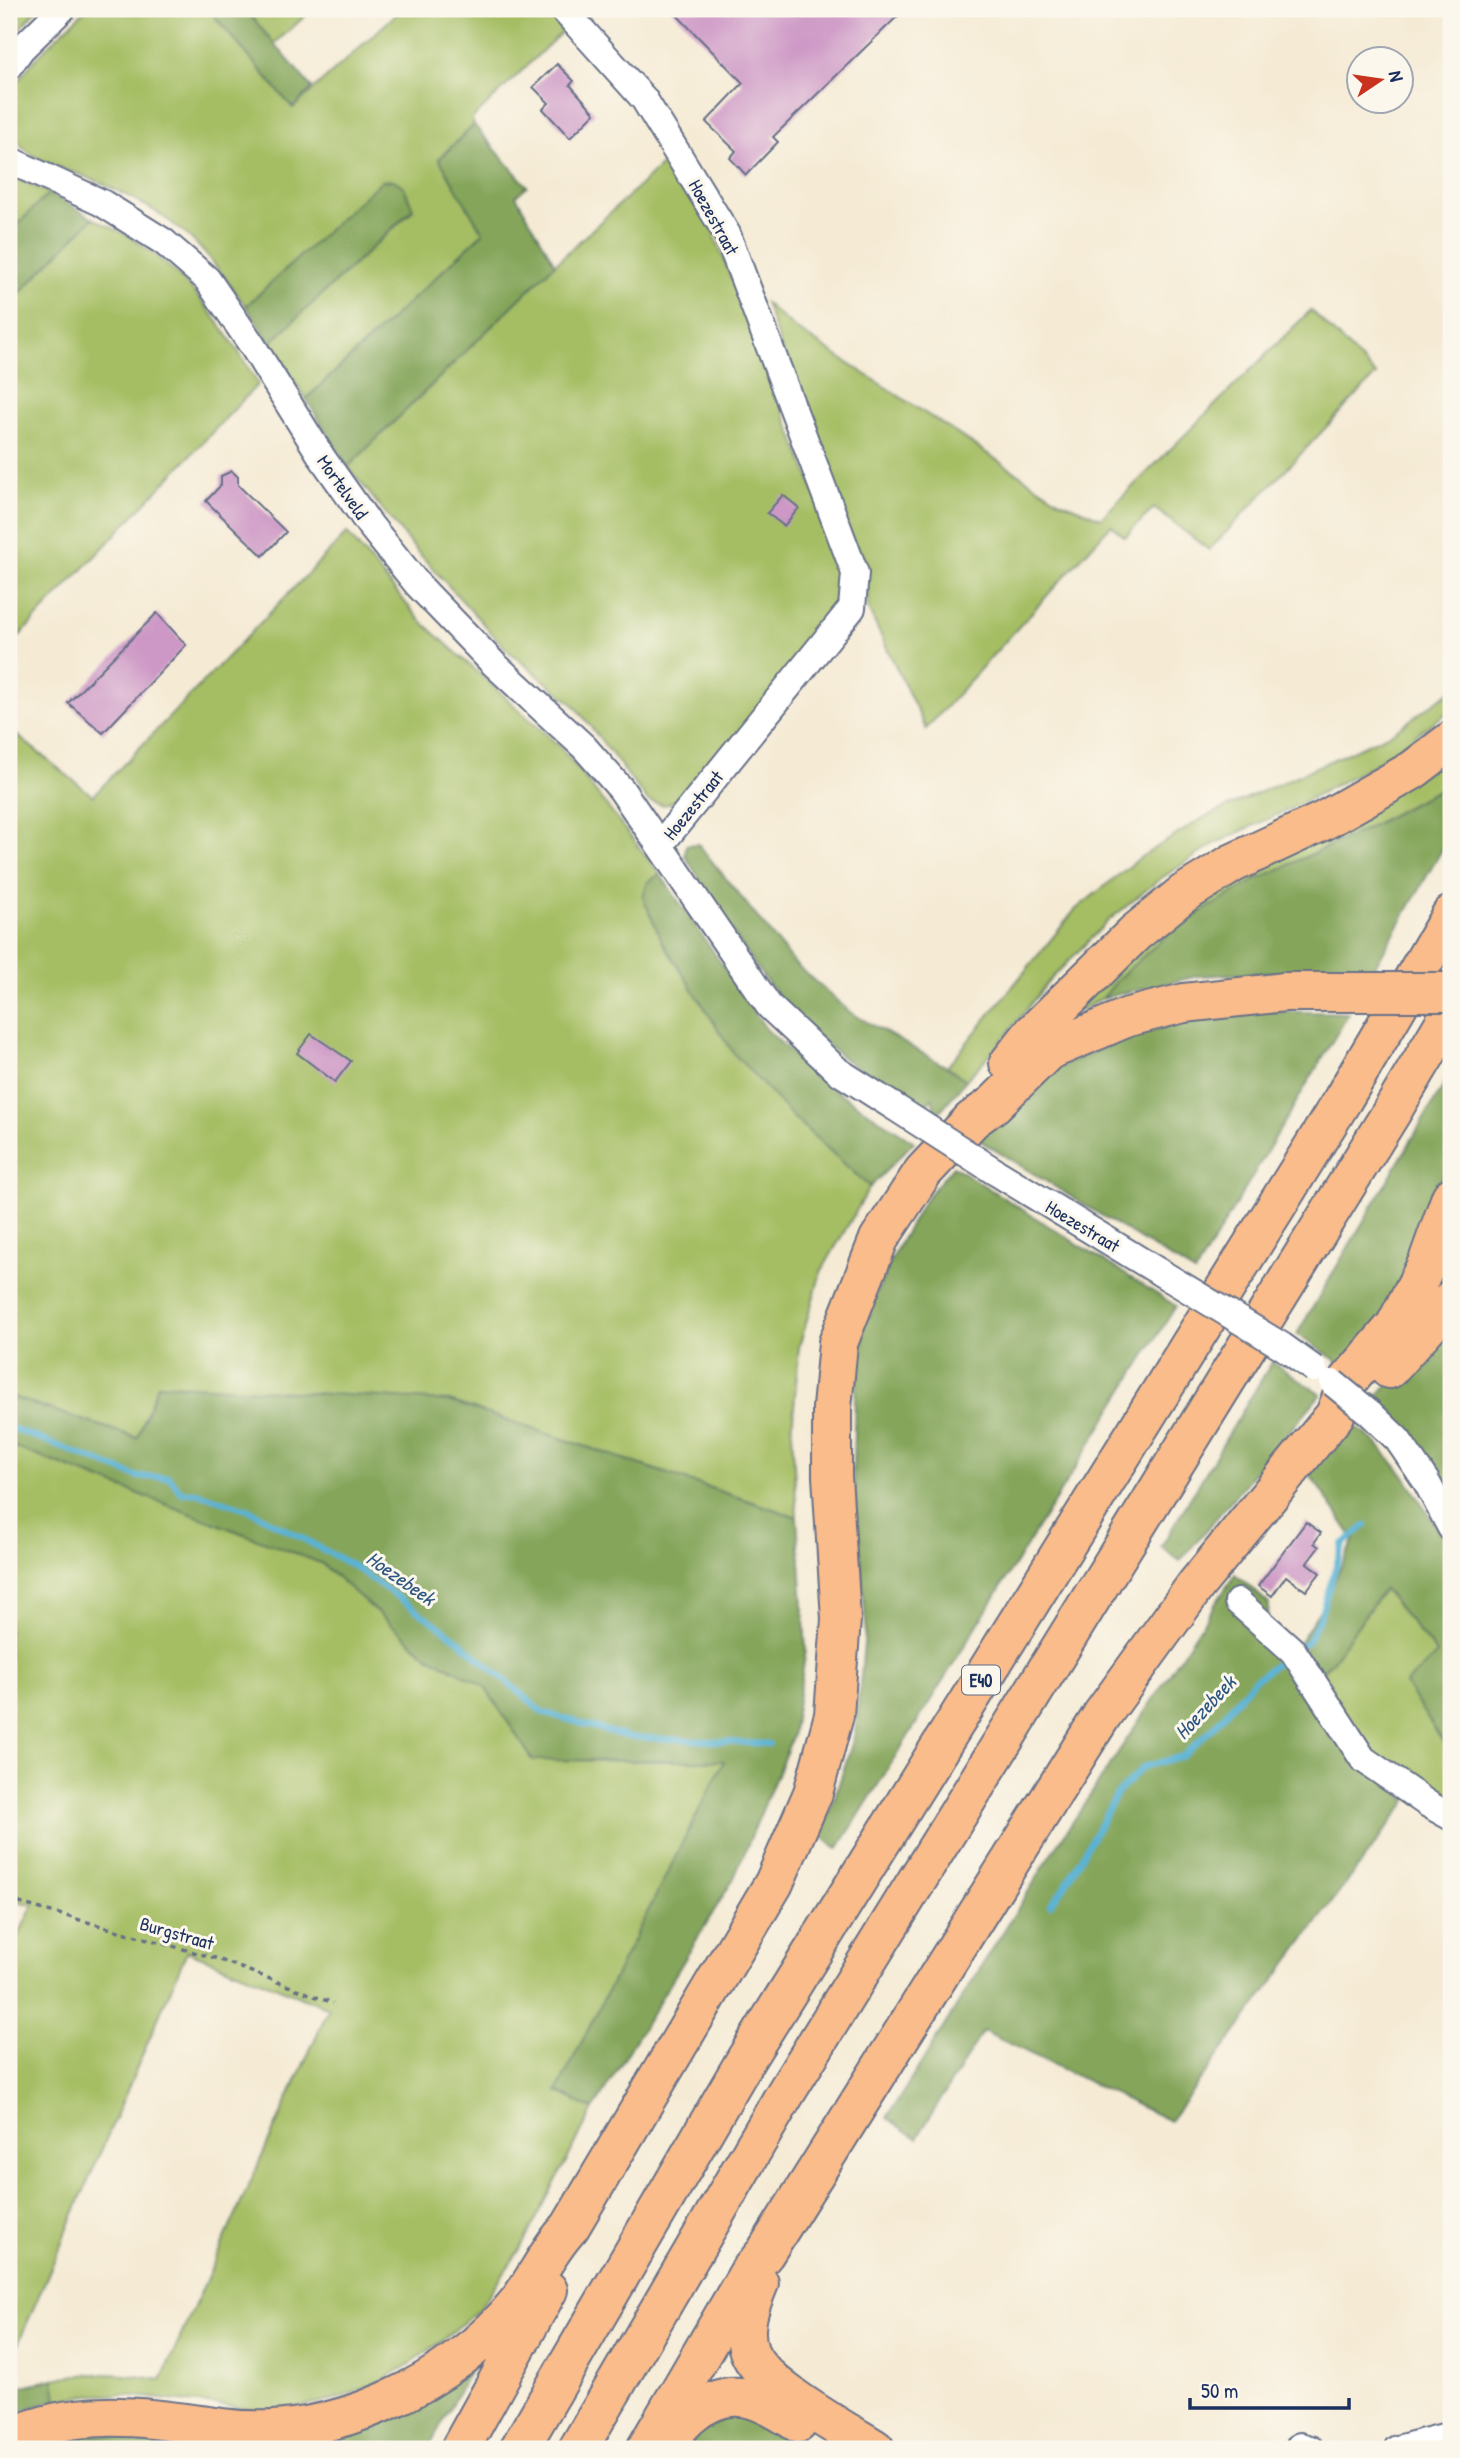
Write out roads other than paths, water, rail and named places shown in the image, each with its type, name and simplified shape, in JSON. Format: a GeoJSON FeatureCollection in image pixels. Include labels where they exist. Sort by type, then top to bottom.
{"type":"FeatureCollection","features":[{"type":"Feature","properties":{"kind":"highway"},"geometry":{"type":"LineString","coordinates":[[972,1120],[983,1093],[1032,1034],[1135,933],[1182,894],[1233,863],[1334,814],[1413,769],[1451,741]]}},
{"type":"Feature","properties":{"kind":"highway","name":"E40"},"geometry":{"type":"LineString","coordinates":[[519,2449],[746,2059],[1343,1099],[1451,915]]}},
{"type":"Feature","properties":{"kind":"highway"},"geometry":{"type":"LineString","coordinates":[[9,2438],[47,2424],[112,2415],[227,2429],[264,2431],[298,2427],[360,2412],[419,2385],[482,2338],[518,2301],[559,2238],[570,2227],[774,1883],[813,1793],[834,1715],[841,1619],[832,1476],[832,1408],[838,1343],[879,1239],[923,1172],[972,1120],[994,1104],[1048,1051],[1128,1017],[1184,1003],[1285,992],[1451,992]]}},
{"type":"Feature","properties":{"kind":"highway","name":"E40"},"geometry":{"type":"LineString","coordinates":[[579,2449],[785,2094],[1377,1137],[1451,1012]]}},
{"type":"Feature","properties":{"kind":"highway"},"geometry":{"type":"LineString","coordinates":[[648,2446],[749,2272],[765,2253],[1102,1715],[1196,1586],[1261,1503],[1348,1381],[1395,1326],[1427,1264],[1451,1197]]}},
{"type":"Feature","properties":{"kind":"highway"},"geometry":{"type":"LineString","coordinates":[[1338,1395],[1362,1398],[1451,1300]]}},
{"type":"Feature","properties":{"kind":"highway"},"geometry":{"type":"LineString","coordinates":[[460,2449],[571,2249],[570,2227]]}},
{"type":"Feature","properties":{"kind":"highway"},"geometry":{"type":"LineString","coordinates":[[765,2253],[760,2282],[747,2312],[749,2352],[769,2378],[797,2400],[875,2449]]}},
{"type":"Feature","properties":{"kind":"highway"},"geometry":{"type":"LineString","coordinates":[[648,2446],[675,2434],[694,2412],[710,2403],[745,2396],[771,2405],[838,2449]]}},
{"type":"Feature","properties":{"kind":"street"},"geometry":{"type":"LineString","coordinates":[[9,66],[21,49],[62,9]]}},
{"type":"Feature","properties":{"kind":"street","name":"Hoezestraat"},"geometry":{"type":"LineString","coordinates":[[563,9],[644,99],[727,234],[855,573],[852,608],[660,845],[769,1006],[838,1071],[994,1171],[1282,1346],[1405,1450],[1426,1481],[1451,1528]]}},
{"type":"Feature","properties":{"kind":"street","name":"Mortelveld"},"geometry":{"type":"LineString","coordinates":[[9,160],[102,204],[164,242],[207,279],[253,345],[323,459],[369,524],[418,585],[493,663],[584,747],[621,789],[660,845]]}},
{"type":"Feature","properties":{"kind":"street"},"geometry":{"type":"LineString","coordinates":[[1238,1602],[1293,1651],[1363,1759],[1451,1817]]}},
{"type":"Feature","properties":{"kind":"street"},"geometry":{"type":"LineString","coordinates":[[1397,2449],[1451,2435]]}},
{"type":"Feature","properties":{"kind":"waterway","name":"Hoezebeek"},"geometry":{"type":"LineString","coordinates":[[9,1427],[138,1477],[169,1477],[182,1493],[195,1492],[250,1510],[350,1564],[452,1635],[542,1712],[628,1737],[769,1744]]}},
{"type":"Feature","properties":{"kind":"waterway","name":"Hoezebeek"},"geometry":{"type":"LineString","coordinates":[[1300,1647],[1308,1641],[1320,1617],[1343,1544],[1366,1525]]}},
{"type":"Feature","properties":{"kind":"waterway","name":"Hoezebeek"},"geometry":{"type":"LineString","coordinates":[[1050,1905],[1065,1886],[1117,1794],[1143,1767],[1183,1756],[1212,1729],[1254,1680],[1286,1657]]}}]}
